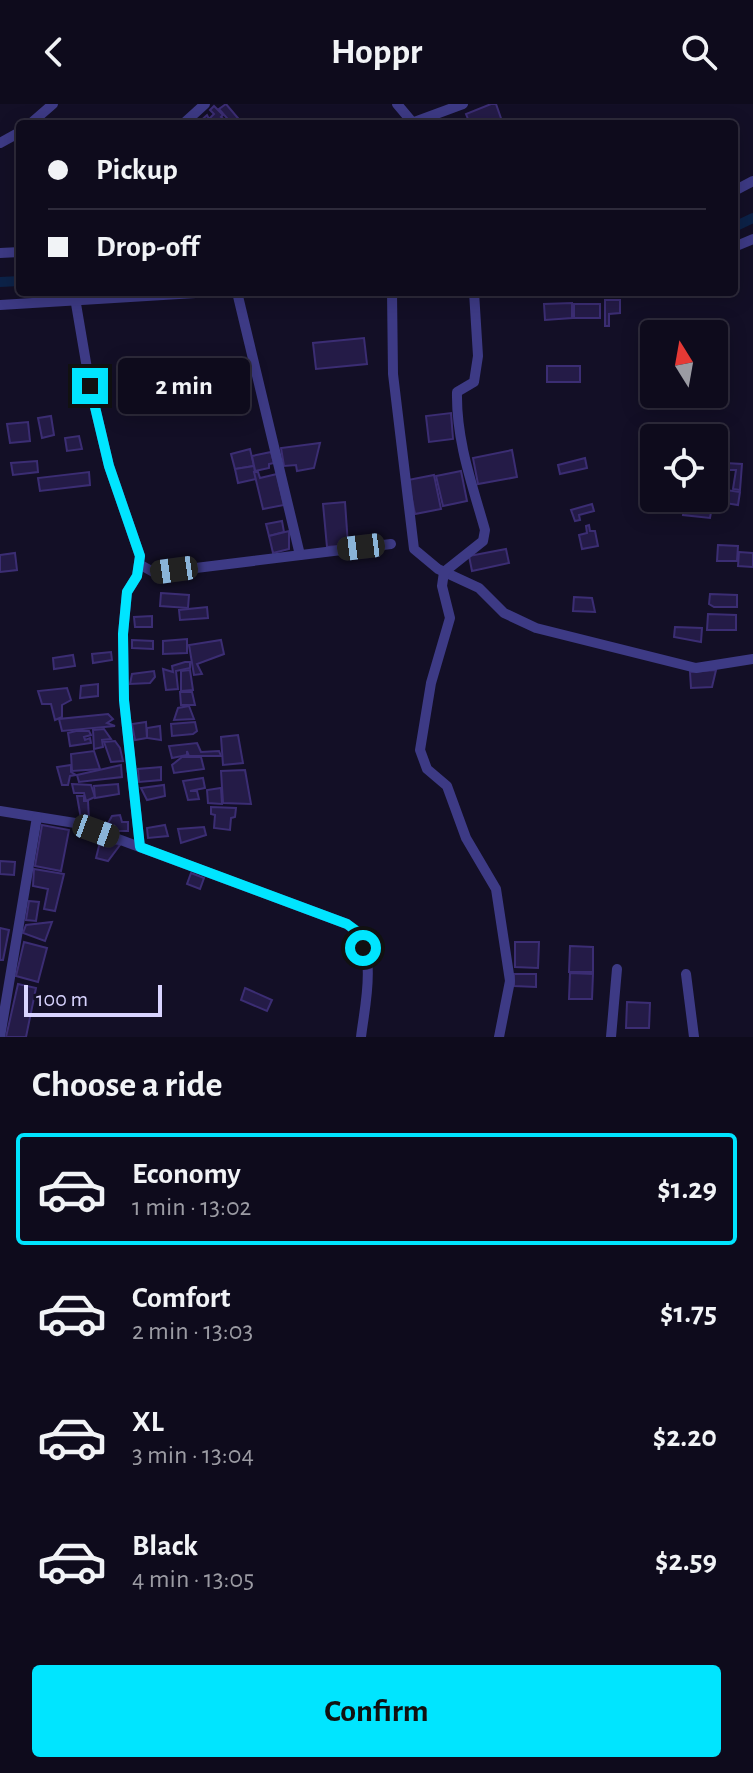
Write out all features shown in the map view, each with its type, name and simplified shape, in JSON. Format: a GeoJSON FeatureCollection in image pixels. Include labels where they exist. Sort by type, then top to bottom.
{"type":"FeatureCollection","features":[{"type":"Feature","properties":{"kind":"street"},"geometry":{"type":"LineString","coordinates":[[35,120],[53,104]]}},
{"type":"Feature","properties":{"kind":"street"},"geometry":{"type":"LineString","coordinates":[[187,120],[205,104]]}},
{"type":"Feature","properties":{"kind":"street"},"geometry":{"type":"LineString","coordinates":[[419,120],[463,104]]}},
{"type":"Feature","properties":{"kind":"street"},"geometry":{"type":"LineString","coordinates":[[0,305],[75,296],[109,466],[140,556],[137,576],[127,592],[123,634],[124,700],[140,847]]}},
{"type":"Feature","properties":{"kind":"street"},"geometry":{"type":"LineString","coordinates":[[238,296],[300,555]]}},
{"type":"Feature","properties":{"kind":"street"},"geometry":{"type":"LineString","coordinates":[[392,296],[393,374],[414,549],[444,572],[479,588],[504,613],[536,628],[687,667],[753,659]]}},
{"type":"Feature","properties":{"kind":"street"},"geometry":{"type":"LineString","coordinates":[[474,296],[478,356],[474,382],[457,392],[456,418],[485,530],[483,541],[444,572],[442,586],[450,618],[431,683],[420,750],[427,769],[447,786],[466,838],[496,889],[510,981],[499,1037]]}},
{"type":"Feature","properties":{"kind":"street"},"geometry":{"type":"LineString","coordinates":[[139,564],[155,573],[391,544]]}},
{"type":"Feature","properties":{"kind":"street"},"geometry":{"type":"LineString","coordinates":[[0,811],[75,823],[347,924],[358,932],[368,965],[361,1037]]}},
{"type":"Feature","properties":{"kind":"street"},"geometry":{"type":"LineString","coordinates":[[0,1037],[37,817]]}},
{"type":"Feature","properties":{"kind":"street"},"geometry":{"type":"LineString","coordinates":[[611,1037],[617,969]]}},
{"type":"Feature","properties":{"kind":"street"},"geometry":{"type":"LineString","coordinates":[[686,974],[694,1037]]}},
{"type":"Feature","properties":{"kind":"building"},"geometry":{"type":"Polygon","coordinates":[[[226,104],[240,120],[229,120],[219,109],[226,104]]]}},
{"type":"Feature","properties":{"kind":"building"},"geometry":{"type":"Polygon","coordinates":[[[496,104],[502,120],[468,120],[466,114],[496,104]]]}},
{"type":"Feature","properties":{"kind":"building"},"geometry":{"type":"Polygon","coordinates":[[[214,106],[225,120],[201,120],[214,114],[210,110],[214,106]]]}},
{"type":"Feature","properties":{"kind":"building"},"geometry":{"type":"Polygon","coordinates":[[[605,300],[620,300],[620,313],[609,314],[609,326],[605,326],[605,300]]]}},
{"type":"Feature","properties":{"kind":"building"},"geometry":{"type":"Polygon","coordinates":[[[572,303],[572,318],[545,320],[544,304],[572,303]]]}},
{"type":"Feature","properties":{"kind":"building"},"geometry":{"type":"Polygon","coordinates":[[[574,304],[600,304],[600,318],[574,318],[574,304]]]}},
{"type":"Feature","properties":{"kind":"building"},"geometry":{"type":"Polygon","coordinates":[[[364,338],[367,364],[316,369],[313,343],[364,338]]]}},
{"type":"Feature","properties":{"kind":"building"},"geometry":{"type":"Polygon","coordinates":[[[547,366],[580,366],[580,382],[547,382],[547,366]]]}},
{"type":"Feature","properties":{"kind":"building"},"geometry":{"type":"Polygon","coordinates":[[[451,413],[453,439],[429,442],[426,416],[451,413]]]}},
{"type":"Feature","properties":{"kind":"building"},"geometry":{"type":"Polygon","coordinates":[[[51,416],[54,435],[42,438],[38,418],[51,416]]]}},
{"type":"Feature","properties":{"kind":"building"},"geometry":{"type":"Polygon","coordinates":[[[28,422],[30,441],[10,443],[7,424],[28,422]]]}},
{"type":"Feature","properties":{"kind":"building"},"geometry":{"type":"Polygon","coordinates":[[[79,436],[82,449],[67,451],[65,438],[79,436]]]}},
{"type":"Feature","properties":{"kind":"building"},"geometry":{"type":"Polygon","coordinates":[[[320,443],[314,468],[297,471],[296,465],[284,466],[281,448],[320,443]]]}},
{"type":"Feature","properties":{"kind":"building"},"geometry":{"type":"Polygon","coordinates":[[[250,449],[254,466],[235,469],[231,454],[250,449]]]}},
{"type":"Feature","properties":{"kind":"building"},"geometry":{"type":"Polygon","coordinates":[[[512,450],[517,477],[478,484],[473,458],[512,450]]]}},
{"type":"Feature","properties":{"kind":"building"},"geometry":{"type":"Polygon","coordinates":[[[271,452],[274,463],[269,464],[269,468],[255,471],[252,456],[271,452]]]}},
{"type":"Feature","properties":{"kind":"building"},"geometry":{"type":"Polygon","coordinates":[[[585,458],[587,468],[560,474],[558,465],[585,458]]]}},
{"type":"Feature","properties":{"kind":"building"},"geometry":{"type":"Polygon","coordinates":[[[37,461],[38,472],[13,475],[11,463],[37,461]]]}},
{"type":"Feature","properties":{"kind":"building"},"geometry":{"type":"Polygon","coordinates":[[[728,463],[742,464],[740,490],[733,489],[736,470],[728,470],[728,463]]]}},
{"type":"Feature","properties":{"kind":"building"},"geometry":{"type":"Polygon","coordinates":[[[254,466],[256,479],[238,483],[235,469],[254,466]]]}},
{"type":"Feature","properties":{"kind":"building"},"geometry":{"type":"Polygon","coordinates":[[[461,471],[467,501],[443,506],[436,476],[461,471]]]}},
{"type":"Feature","properties":{"kind":"building"},"geometry":{"type":"Polygon","coordinates":[[[89,472],[90,485],[40,491],[38,478],[89,472]]]}},
{"type":"Feature","properties":{"kind":"building"},"geometry":{"type":"Polygon","coordinates":[[[254,472],[258,472],[260,478],[277,474],[284,505],[263,509],[254,472]]]}},
{"type":"Feature","properties":{"kind":"building"},"geometry":{"type":"Polygon","coordinates":[[[434,475],[441,509],[415,514],[408,480],[434,475]]]}},
{"type":"Feature","properties":{"kind":"building"},"geometry":{"type":"Polygon","coordinates":[[[728,490],[740,492],[738,505],[728,503],[728,490]]]}},
{"type":"Feature","properties":{"kind":"building"},"geometry":{"type":"Polygon","coordinates":[[[345,502],[348,545],[327,547],[323,504],[345,502]]]}},
{"type":"Feature","properties":{"kind":"building"},"geometry":{"type":"Polygon","coordinates":[[[592,504],[594,511],[579,515],[580,520],[575,521],[571,510],[592,504]]]}},
{"type":"Feature","properties":{"kind":"building"},"geometry":{"type":"Polygon","coordinates":[[[683,512],[711,512],[710,518],[683,515],[683,512]]]}},
{"type":"Feature","properties":{"kind":"building"},"geometry":{"type":"Polygon","coordinates":[[[282,521],[284,532],[269,536],[266,524],[282,521]]]}},
{"type":"Feature","properties":{"kind":"building"},"geometry":{"type":"Polygon","coordinates":[[[589,525],[590,531],[595,531],[598,546],[582,549],[579,535],[587,533],[586,526],[589,525]]]}},
{"type":"Feature","properties":{"kind":"building"},"geometry":{"type":"Polygon","coordinates":[[[289,531],[289,549],[273,553],[269,536],[289,531]]]}},
{"type":"Feature","properties":{"kind":"building"},"geometry":{"type":"Polygon","coordinates":[[[718,545],[738,546],[737,561],[717,561],[718,545]]]}},
{"type":"Feature","properties":{"kind":"building"},"geometry":{"type":"Polygon","coordinates":[[[506,549],[509,563],[472,571],[469,556],[506,549]]]}},
{"type":"Feature","properties":{"kind":"building"},"geometry":{"type":"Polygon","coordinates":[[[739,552],[753,553],[753,567],[738,566],[739,552]]]}},
{"type":"Feature","properties":{"kind":"building"},"geometry":{"type":"Polygon","coordinates":[[[15,553],[17,570],[0,572],[0,555],[15,553]]]}},
{"type":"Feature","properties":{"kind":"building"},"geometry":{"type":"Polygon","coordinates":[[[161,593],[189,595],[188,608],[160,606],[161,593]]]}},
{"type":"Feature","properties":{"kind":"building"},"geometry":{"type":"Polygon","coordinates":[[[710,594],[737,595],[737,607],[714,607],[709,604],[710,594]]]}},
{"type":"Feature","properties":{"kind":"building"},"geometry":{"type":"Polygon","coordinates":[[[574,597],[592,598],[595,612],[573,611],[574,597]]]}},
{"type":"Feature","properties":{"kind":"building"},"geometry":{"type":"Polygon","coordinates":[[[207,607],[208,618],[180,620],[179,610],[207,607]]]}},
{"type":"Feature","properties":{"kind":"building"},"geometry":{"type":"Polygon","coordinates":[[[708,614],[736,615],[736,630],[707,630],[708,614]]]}},
{"type":"Feature","properties":{"kind":"building"},"geometry":{"type":"Polygon","coordinates":[[[152,616],[152,627],[135,627],[134,617],[152,616]]]}},
{"type":"Feature","properties":{"kind":"building"},"geometry":{"type":"Polygon","coordinates":[[[675,627],[702,628],[701,642],[674,637],[675,627]]]}},
{"type":"Feature","properties":{"kind":"building"},"geometry":{"type":"Polygon","coordinates":[[[187,639],[187,653],[163,654],[163,641],[187,639]]]}},
{"type":"Feature","properties":{"kind":"building"},"geometry":{"type":"Polygon","coordinates":[[[132,640],[153,641],[153,649],[132,648],[132,640]]]}},
{"type":"Feature","properties":{"kind":"building"},"geometry":{"type":"Polygon","coordinates":[[[221,640],[224,654],[197,664],[202,674],[194,675],[189,645],[221,640]]]}},
{"type":"Feature","properties":{"kind":"building"},"geometry":{"type":"Polygon","coordinates":[[[111,652],[112,660],[93,663],[92,654],[111,652]]]}},
{"type":"Feature","properties":{"kind":"building"},"geometry":{"type":"Polygon","coordinates":[[[73,655],[75,666],[54,669],[53,658],[73,655]]]}},
{"type":"Feature","properties":{"kind":"building"},"geometry":{"type":"Polygon","coordinates":[[[190,662],[190,668],[176,671],[178,689],[166,690],[163,669],[173,672],[172,666],[190,662]]]}},
{"type":"Feature","properties":{"kind":"building"},"geometry":{"type":"Polygon","coordinates":[[[190,670],[193,690],[181,691],[181,671],[190,670]]]}},
{"type":"Feature","properties":{"kind":"building"},"geometry":{"type":"Polygon","coordinates":[[[716,670],[712,687],[691,688],[690,672],[716,670]]]}},
{"type":"Feature","properties":{"kind":"building"},"geometry":{"type":"Polygon","coordinates":[[[154,671],[155,677],[150,683],[130,684],[132,674],[154,671]]]}},
{"type":"Feature","properties":{"kind":"building"},"geometry":{"type":"Polygon","coordinates":[[[98,684],[98,696],[80,698],[81,686],[98,684]]]}},
{"type":"Feature","properties":{"kind":"building"},"geometry":{"type":"Polygon","coordinates":[[[67,688],[71,700],[62,705],[62,717],[55,720],[51,704],[42,704],[38,691],[67,688]]]}},
{"type":"Feature","properties":{"kind":"building"},"geometry":{"type":"Polygon","coordinates":[[[180,692],[192,692],[195,705],[181,705],[180,692]]]}},
{"type":"Feature","properties":{"kind":"building"},"geometry":{"type":"Polygon","coordinates":[[[189,706],[194,719],[174,720],[178,708],[189,706]]]}},
{"type":"Feature","properties":{"kind":"building"},"geometry":{"type":"Polygon","coordinates":[[[108,714],[113,719],[107,723],[115,726],[62,731],[59,719],[108,714]]]}},
{"type":"Feature","properties":{"kind":"building"},"geometry":{"type":"Polygon","coordinates":[[[146,722],[147,738],[135,740],[132,724],[146,722]]]}},
{"type":"Feature","properties":{"kind":"building"},"geometry":{"type":"Polygon","coordinates":[[[195,722],[197,731],[193,734],[172,736],[171,724],[195,722]]]}},
{"type":"Feature","properties":{"kind":"building"},"geometry":{"type":"Polygon","coordinates":[[[160,726],[161,740],[147,738],[147,728],[160,726]]]}},
{"type":"Feature","properties":{"kind":"building"},"geometry":{"type":"Polygon","coordinates":[[[104,729],[111,739],[102,740],[103,747],[94,749],[93,730],[104,729]]]}},
{"type":"Feature","properties":{"kind":"building"},"geometry":{"type":"Polygon","coordinates":[[[89,731],[91,735],[84,737],[85,740],[90,738],[91,743],[70,746],[68,733],[89,731]]]}},
{"type":"Feature","properties":{"kind":"building"},"geometry":{"type":"Polygon","coordinates":[[[238,735],[243,763],[223,765],[221,737],[238,735]]]}},
{"type":"Feature","properties":{"kind":"building"},"geometry":{"type":"Polygon","coordinates":[[[115,741],[123,761],[111,762],[104,742],[115,741]]]}},
{"type":"Feature","properties":{"kind":"building"},"geometry":{"type":"Polygon","coordinates":[[[197,743],[201,752],[219,751],[221,756],[189,756],[187,751],[187,755],[172,758],[169,746],[197,743]]]}},
{"type":"Feature","properties":{"kind":"building"},"geometry":{"type":"Polygon","coordinates":[[[94,751],[100,769],[72,771],[71,754],[94,751]]]}},
{"type":"Feature","properties":{"kind":"building"},"geometry":{"type":"Polygon","coordinates":[[[182,757],[201,757],[204,769],[174,773],[172,765],[182,757]]]}},
{"type":"Feature","properties":{"kind":"building"},"geometry":{"type":"Polygon","coordinates":[[[71,765],[71,772],[76,775],[70,776],[68,785],[62,785],[57,767],[71,765]]]}},
{"type":"Feature","properties":{"kind":"building"},"geometry":{"type":"Polygon","coordinates":[[[121,765],[122,777],[79,782],[77,775],[121,765]]]}},
{"type":"Feature","properties":{"kind":"building"},"geometry":{"type":"Polygon","coordinates":[[[161,767],[161,780],[139,782],[138,769],[161,767]]]}},
{"type":"Feature","properties":{"kind":"building"},"geometry":{"type":"Polygon","coordinates":[[[245,770],[251,804],[223,803],[221,771],[245,770]]]}},
{"type":"Feature","properties":{"kind":"building"},"geometry":{"type":"Polygon","coordinates":[[[203,778],[205,788],[190,791],[197,791],[199,799],[188,800],[183,781],[203,778]]]}},
{"type":"Feature","properties":{"kind":"building"},"geometry":{"type":"Polygon","coordinates":[[[72,784],[91,785],[95,797],[86,801],[84,793],[74,793],[72,784]]]}},
{"type":"Feature","properties":{"kind":"building"},"geometry":{"type":"Polygon","coordinates":[[[118,784],[119,794],[95,798],[94,786],[118,784]]]}},
{"type":"Feature","properties":{"kind":"building"},"geometry":{"type":"Polygon","coordinates":[[[164,785],[165,796],[147,800],[141,788],[164,785]]]}},
{"type":"Feature","properties":{"kind":"building"},"geometry":{"type":"Polygon","coordinates":[[[221,788],[222,804],[208,803],[207,790],[221,788]]]}},
{"type":"Feature","properties":{"kind":"building"},"geometry":{"type":"Polygon","coordinates":[[[77,796],[84,796],[84,801],[88,801],[89,820],[81,819],[77,796]]]}},
{"type":"Feature","properties":{"kind":"building"},"geometry":{"type":"Polygon","coordinates":[[[211,807],[236,808],[230,830],[214,828],[215,815],[211,814],[211,807]]]}},
{"type":"Feature","properties":{"kind":"building"},"geometry":{"type":"Polygon","coordinates":[[[120,815],[122,822],[128,822],[128,831],[117,831],[114,825],[114,828],[107,825],[112,816],[120,815]]]}},
{"type":"Feature","properties":{"kind":"building"},"geometry":{"type":"Polygon","coordinates":[[[42,825],[69,830],[61,871],[35,866],[42,825]]]}},
{"type":"Feature","properties":{"kind":"building"},"geometry":{"type":"Polygon","coordinates":[[[165,825],[168,836],[148,838],[147,828],[165,825]]]}},
{"type":"Feature","properties":{"kind":"building"},"geometry":{"type":"Polygon","coordinates":[[[204,827],[206,835],[181,843],[178,829],[204,827]]]}},
{"type":"Feature","properties":{"kind":"building"},"geometry":{"type":"Polygon","coordinates":[[[101,838],[120,845],[108,861],[96,858],[101,838]]]}},
{"type":"Feature","properties":{"kind":"building"},"geometry":{"type":"Polygon","coordinates":[[[0,861],[15,862],[14,875],[0,874],[0,861]]]}},
{"type":"Feature","properties":{"kind":"building"},"geometry":{"type":"Polygon","coordinates":[[[34,869],[64,874],[55,911],[44,909],[48,889],[33,886],[34,869]]]}},
{"type":"Feature","properties":{"kind":"building"},"geometry":{"type":"Polygon","coordinates":[[[191,873],[204,878],[200,889],[187,884],[191,873]]]}},
{"type":"Feature","properties":{"kind":"building"},"geometry":{"type":"Polygon","coordinates":[[[29,901],[39,902],[36,921],[26,920],[29,901]]]}},
{"type":"Feature","properties":{"kind":"building"},"geometry":{"type":"Polygon","coordinates":[[[52,922],[45,941],[23,933],[26,925],[52,922]]]}},
{"type":"Feature","properties":{"kind":"building"},"geometry":{"type":"Polygon","coordinates":[[[0,928],[9,930],[3,960],[0,960],[0,928]]]}},
{"type":"Feature","properties":{"kind":"building"},"geometry":{"type":"Polygon","coordinates":[[[24,942],[47,948],[38,982],[16,976],[24,942]]]}},
{"type":"Feature","properties":{"kind":"building"},"geometry":{"type":"Polygon","coordinates":[[[515,942],[539,942],[538,968],[515,967],[515,942]]]}},
{"type":"Feature","properties":{"kind":"building"},"geometry":{"type":"Polygon","coordinates":[[[570,946],[593,947],[593,972],[569,972],[570,946]]]}},
{"type":"Feature","properties":{"kind":"building"},"geometry":{"type":"Polygon","coordinates":[[[570,973],[593,974],[592,999],[569,999],[570,973]]]}},
{"type":"Feature","properties":{"kind":"building"},"geometry":{"type":"Polygon","coordinates":[[[514,974],[536,974],[536,987],[514,986],[514,974]]]}},
{"type":"Feature","properties":{"kind":"building"},"geometry":{"type":"Polygon","coordinates":[[[18,984],[36,988],[26,1037],[6,1037],[18,984]]]}},
{"type":"Feature","properties":{"kind":"building"},"geometry":{"type":"Polygon","coordinates":[[[245,988],[272,1000],[267,1011],[241,1000],[245,988]]]}},
{"type":"Feature","properties":{"kind":"building"},"geometry":{"type":"Polygon","coordinates":[[[627,1002],[650,1003],[649,1028],[626,1028],[627,1002]]]}},
{"type":"Feature","properties":{"kind":"waterway"},"geometry":{"type":"LineString","coordinates":[[738,225],[753,218]]}},
{"type":"Feature","properties":{"kind":"waterway"},"geometry":{"type":"LineString","coordinates":[[0,282],[16,281]]}},
{"type":"Feature","properties":{"kind":"route"},"geometry":{"type":"LineString","coordinates":[[90,386],[109,466],[140,556],[137,576],[127,592],[123,634],[124,700],[140,847],[347,924],[358,932],[363,948]]}}]}
